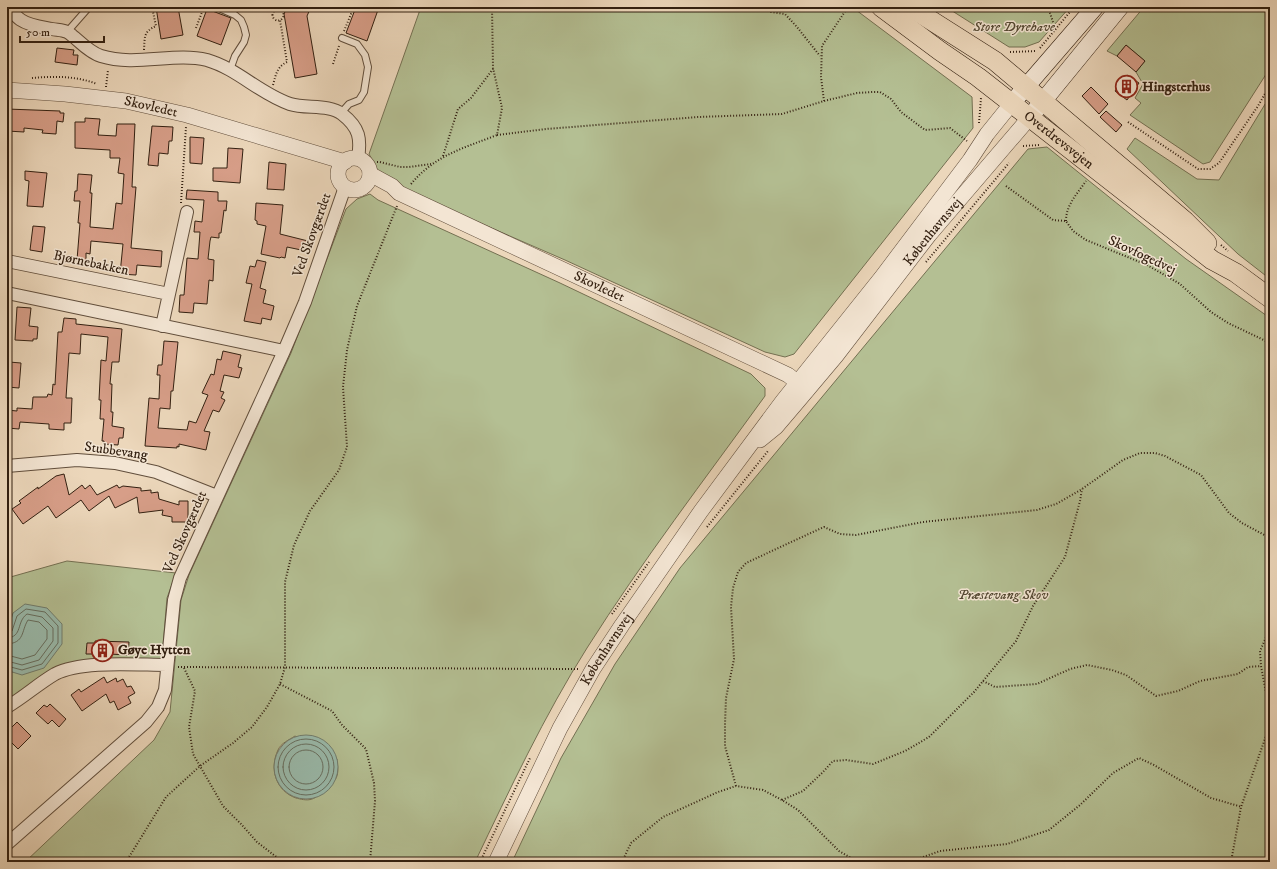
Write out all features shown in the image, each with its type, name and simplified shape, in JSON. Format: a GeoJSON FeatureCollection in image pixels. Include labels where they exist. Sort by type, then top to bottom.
{"type":"FeatureCollection","features":[{"type":"Feature","properties":{"kind":"main road","name":"Overdrevsvejen"},"geometry":{"type":"LineString","coordinates":[[910,7],[995,61],[1026,86],[1184,221],[1218,252],[1236,272],[1270,298]]}},
{"type":"Feature","properties":{"kind":"main road","name":"Københavnsvej"},"geometry":{"type":"LineString","coordinates":[[1012,103],[1095,7]]}},
{"type":"Feature","properties":{"kind":"main road","name":"Københavnsvej"},"geometry":{"type":"LineString","coordinates":[[1030,117],[1120,7]]}},
{"type":"Feature","properties":{"kind":"main road","name":"Overdrevsvejen"},"geometry":{"type":"LineString","coordinates":[[887,11],[1012,103],[1212,260],[1236,272]]}},
{"type":"Feature","properties":{"kind":"street"},"geometry":{"type":"LineString","coordinates":[[8,7],[20,20],[35,26],[67,32],[89,50],[100,56],[144,61],[187,58],[207,60],[230,70],[288,103],[302,107],[327,108],[341,113]]}},
{"type":"Feature","properties":{"kind":"street","name":"Skovledet"},"geometry":{"type":"LineString","coordinates":[[7,90],[65,94],[126,101],[188,115],[289,146],[392,186],[401,194],[788,375],[802,386]]}},
{"type":"Feature","properties":{"kind":"street","name":"Københavnsvej"},"geometry":{"type":"LineString","coordinates":[[496,862],[560,728],[593,669],[622,625],[687,531],[744,454],[802,386],[965,166],[987,134],[1012,103]]}},
{"type":"Feature","properties":{"kind":"street","name":"Ved Skovgærdet"},"geometry":{"type":"LineString","coordinates":[[7,844],[146,722],[158,707],[165,690],[174,600],[180,578],[284,351],[356,172],[360,146],[359,133],[354,125],[341,113]]}},
{"type":"Feature","properties":{"kind":"street","name":"Københavnsvej"},"geometry":{"type":"LineString","coordinates":[[802,386],[836,356],[929,235],[1030,117]]}},
{"type":"Feature","properties":{"kind":"street"},"geometry":{"type":"LineString","coordinates":[[162,326],[187,212]]}},
{"type":"Feature","properties":{"kind":"street","name":"Bjørnebakken"},"geometry":{"type":"LineString","coordinates":[[7,261],[169,294]]}},
{"type":"Feature","properties":{"kind":"street"},"geometry":{"type":"LineString","coordinates":[[7,293],[284,351]]}},
{"type":"Feature","properties":{"kind":"street","name":"Stubbevang"},"geometry":{"type":"LineString","coordinates":[[7,466],[77,460],[115,464],[156,472],[217,496]]}},
{"type":"Feature","properties":{"kind":"street"},"geometry":{"type":"LineString","coordinates":[[7,707],[56,674],[72,669],[98,665],[167,665]]}},
{"type":"Feature","properties":{"kind":"lane"},"geometry":{"type":"LineString","coordinates":[[67,32],[89,7]]}},
{"type":"Feature","properties":{"kind":"lane"},"geometry":{"type":"LineString","coordinates":[[217,7],[235,15],[241,20],[246,34],[244,42],[235,56],[230,70]]}},
{"type":"Feature","properties":{"kind":"lane"},"geometry":{"type":"LineString","coordinates":[[341,113],[349,104],[359,100],[364,92],[368,67],[365,55],[357,44],[342,38]]}},
{"type":"Feature","properties":{"kind":"path"},"geometry":{"type":"LineString","coordinates":[[144,61],[145,34],[156,26],[152,7]]}},
{"type":"Feature","properties":{"kind":"path"},"geometry":{"type":"LineString","coordinates":[[196,28],[204,7]]}},
{"type":"Feature","properties":{"kind":"path"},"geometry":{"type":"LineString","coordinates":[[280,20],[284,16],[281,11],[282,7]]}},
{"type":"Feature","properties":{"kind":"path"},"geometry":{"type":"LineString","coordinates":[[492,7],[493,68],[502,108],[498,135]]}},
{"type":"Feature","properties":{"kind":"path"},"geometry":{"type":"LineString","coordinates":[[763,7],[771,12],[785,14],[798,27],[821,57]]}},
{"type":"Feature","properties":{"kind":"path"},"geometry":{"type":"LineString","coordinates":[[824,101],[821,77],[822,46],[848,7]]}},
{"type":"Feature","properties":{"kind":"path"},"geometry":{"type":"LineString","coordinates":[[1048,7],[1055,28]]}},
{"type":"Feature","properties":{"kind":"path"},"geometry":{"type":"LineString","coordinates":[[1010,52],[1037,51],[1074,7]]}},
{"type":"Feature","properties":{"kind":"path"},"geometry":{"type":"LineString","coordinates":[[280,20],[274,18],[273,13],[276,10],[281,11]]}},
{"type":"Feature","properties":{"kind":"path"},"geometry":{"type":"LineString","coordinates":[[270,94],[279,66],[287,62],[280,20]]}},
{"type":"Feature","properties":{"kind":"path"},"geometry":{"type":"LineString","coordinates":[[105,98],[110,58]]}},
{"type":"Feature","properties":{"kind":"path"},"geometry":{"type":"LineString","coordinates":[[443,156],[458,109],[471,98],[493,68]]}},
{"type":"Feature","properties":{"kind":"path"},"geometry":{"type":"LineString","coordinates":[[1128,122],[1198,169],[1210,169],[1218,163],[1258,106],[1270,85]]}},
{"type":"Feature","properties":{"kind":"path"},"geometry":{"type":"LineString","coordinates":[[126,862],[166,797],[200,766],[233,743],[252,727],[267,707],[280,684],[285,667],[285,582],[292,553],[310,511],[338,470],[347,447],[343,387],[347,350],[357,306],[401,194],[420,173],[443,156],[498,135],[546,129],[698,117],[782,114],[856,93],[880,92],[891,99],[901,112],[925,130],[950,128],[968,142]]}},
{"type":"Feature","properties":{"kind":"path"},"geometry":{"type":"LineString","coordinates":[[187,212],[180,211],[188,115]]}},
{"type":"Feature","properties":{"kind":"path"},"geometry":{"type":"LineString","coordinates":[[1026,142],[1022,146],[1042,144]]}},
{"type":"Feature","properties":{"kind":"path"},"geometry":{"type":"LineString","coordinates":[[356,172],[380,162],[400,167],[432,164]]}},
{"type":"Feature","properties":{"kind":"path"},"geometry":{"type":"LineString","coordinates":[[926,263],[1010,162]]}},
{"type":"Feature","properties":{"kind":"path"},"geometry":{"type":"LineString","coordinates":[[1006,186],[1054,220],[1066,221],[1066,212],[1070,203],[1096,168]]}},
{"type":"Feature","properties":{"kind":"path","name":"Skovfogedvej"},"geometry":{"type":"LineString","coordinates":[[1066,221],[1073,231],[1086,240],[1147,265],[1180,284],[1210,312],[1228,323],[1270,343]]}},
{"type":"Feature","properties":{"kind":"path"},"geometry":{"type":"LineString","coordinates":[[702,533],[771,448]]}},
{"type":"Feature","properties":{"kind":"path"},"geometry":{"type":"LineString","coordinates":[[736,786],[725,746],[726,698],[734,660],[731,607],[733,588],[738,572],[746,563],[824,527],[840,534],[856,535],[923,522],[1037,510],[1056,504],[1082,489],[1123,460],[1140,453],[1155,453],[1165,456],[1201,475],[1229,513],[1242,524],[1270,538]]}},
{"type":"Feature","properties":{"kind":"path"},"geometry":{"type":"LineString","coordinates":[[782,800],[803,791],[833,760],[846,760],[874,764],[905,751],[929,737],[965,702],[1016,641],[1033,606],[1065,557],[1082,489]]}},
{"type":"Feature","properties":{"kind":"path"},"geometry":{"type":"LineString","coordinates":[[1231,862],[1242,807],[1266,736],[1269,709],[1261,666],[1260,651],[1270,628]]}},
{"type":"Feature","properties":{"kind":"path"},"geometry":{"type":"LineString","coordinates":[[167,665],[184,668],[285,667],[593,669]]}},
{"type":"Feature","properties":{"kind":"path"},"geometry":{"type":"LineString","coordinates":[[984,681],[995,687],[1036,684],[1070,669],[1087,665],[1112,670],[1126,675],[1156,696],[1178,691],[1200,681],[1238,674],[1248,667],[1261,666]]}},
{"type":"Feature","properties":{"kind":"path"},"geometry":{"type":"LineString","coordinates":[[184,668],[195,691],[189,727],[193,754],[223,806],[257,842],[280,862]]}},
{"type":"Feature","properties":{"kind":"path"},"geometry":{"type":"LineString","coordinates":[[280,684],[332,711],[342,725],[366,749],[374,783],[375,802],[370,862]]}},
{"type":"Feature","properties":{"kind":"path"},"geometry":{"type":"LineString","coordinates":[[910,862],[940,851],[1007,844],[1049,830],[1080,805],[1113,773],[1139,758],[1211,798],[1242,807]]}},
{"type":"Feature","properties":{"kind":"path"},"geometry":{"type":"LineString","coordinates":[[622,862],[632,843],[663,817],[718,792],[736,786],[763,790],[782,800],[798,810],[839,851],[858,862]]}},
{"type":"Feature","properties":{"kind":"green space"},"geometry":{"type":"Polygon","coordinates":[[[421,7],[852,7],[972,97],[973,128],[794,354],[785,357],[765,352],[565,260],[397,187],[378,171],[369,154],[421,7]]]}},
{"type":"Feature","properties":{"kind":"green space","name":"Store Dyrehave"},"geometry":{"type":"Polygon","coordinates":[[[946,7],[1070,7],[1039,42],[1025,47],[1009,47],[946,7]]]}},
{"type":"Feature","properties":{"kind":"green space"},"geometry":{"type":"Polygon","coordinates":[[[1144,7],[1270,7],[1270,68],[1210,162],[1203,164],[1130,115],[1141,103],[1135,98],[1143,84],[1136,72],[1145,61],[1126,45],[1117,56],[1107,51],[1144,7]]]}},
{"type":"Feature","properties":{"kind":"green space"},"geometry":{"type":"Polygon","coordinates":[[[1270,96],[1270,279],[1238,254],[1127,149],[1135,138],[1197,179],[1219,180],[1270,96]]]}},
{"type":"Feature","properties":{"kind":"green space","name":"Præstevang Skov"},"geometry":{"type":"Polygon","coordinates":[[[1047,147],[1186,259],[1270,318],[1270,862],[512,862],[561,758],[615,664],[680,568],[1028,149],[1047,147]]]}},
{"type":"Feature","properties":{"kind":"green space"},"geometry":{"type":"Polygon","coordinates":[[[370,194],[378,200],[560,283],[751,374],[765,388],[765,396],[652,552],[587,648],[542,726],[514,780],[475,862],[25,862],[154,740],[170,712],[181,600],[189,575],[291,353],[346,209],[357,199],[370,194]],[[295,736],[279,748],[275,757],[274,772],[279,785],[289,795],[308,800],[315,798],[335,780],[338,770],[337,759],[295,736]]]}},
{"type":"Feature","properties":{"kind":"green space"},"geometry":{"type":"Polygon","coordinates":[[[67,561],[176,573],[167,598],[162,657],[156,662],[73,664],[7,701],[7,578],[67,561]]]}},
{"type":"Feature","properties":{"kind":"water"},"geometry":{"type":"Polygon","coordinates":[[[25,604],[47,608],[62,624],[62,644],[44,668],[22,675],[9,671],[7,667],[7,633],[13,613],[25,604]]]}},
{"type":"Feature","properties":{"kind":"water"},"geometry":{"type":"Polygon","coordinates":[[[300,735],[312,735],[329,744],[336,755],[338,767],[336,779],[329,790],[312,799],[300,799],[288,794],[279,785],[274,773],[274,761],[279,749],[288,740],[300,735]]]}},
{"type":"Feature","properties":{"kind":"building"},"geometry":{"type":"Polygon","coordinates":[[[156,7],[178,7],[183,35],[161,39],[156,7]]]}},
{"type":"Feature","properties":{"kind":"building"},"geometry":{"type":"Polygon","coordinates":[[[287,7],[311,7],[307,16],[317,74],[295,78],[284,14],[287,7]]]}},
{"type":"Feature","properties":{"kind":"building"},"geometry":{"type":"Polygon","coordinates":[[[356,7],[379,7],[367,41],[346,33],[356,7]]]}},
{"type":"Feature","properties":{"kind":"building"},"geometry":{"type":"Polygon","coordinates":[[[207,9],[231,18],[221,45],[197,36],[207,9]]]}},
{"type":"Feature","properties":{"kind":"building"},"geometry":{"type":"Polygon","coordinates":[[[1126,45],[1145,61],[1136,72],[1117,56],[1126,45]]]}},
{"type":"Feature","properties":{"kind":"building"},"geometry":{"type":"Polygon","coordinates":[[[57,48],[74,50],[73,55],[78,55],[77,65],[55,62],[57,48]]]}},
{"type":"Feature","properties":{"kind":"building","name":"Hingsterhus"},"geometry":{"type":"Polygon","coordinates":[[[1127,75],[1139,83],[1127,100],[1115,91],[1127,75]]]}},
{"type":"Feature","properties":{"kind":"building"},"geometry":{"type":"Polygon","coordinates":[[[1091,87],[1108,104],[1099,114],[1082,96],[1091,87]]]}},
{"type":"Feature","properties":{"kind":"building"},"geometry":{"type":"Polygon","coordinates":[[[7,109],[60,111],[60,113],[64,113],[63,122],[57,121],[56,134],[42,133],[43,130],[24,128],[24,132],[7,131],[7,109]]]}},
{"type":"Feature","properties":{"kind":"building"},"geometry":{"type":"Polygon","coordinates":[[[1106,111],[1122,125],[1116,132],[1100,117],[1106,111]]]}},
{"type":"Feature","properties":{"kind":"building"},"geometry":{"type":"Polygon","coordinates":[[[85,118],[100,119],[98,135],[116,136],[117,124],[135,124],[132,187],[136,187],[131,248],[162,251],[161,267],[137,265],[136,275],[120,274],[123,244],[91,241],[90,254],[86,253],[86,261],[77,260],[80,201],[74,201],[75,191],[77,191],[78,174],[92,175],[90,193],[92,193],[90,227],[113,229],[116,203],[122,204],[124,174],[118,173],[120,158],[110,158],[110,150],[75,148],[75,122],[85,122],[85,118]]]}},
{"type":"Feature","properties":{"kind":"building"},"geometry":{"type":"Polygon","coordinates":[[[152,126],[173,127],[172,141],[169,141],[168,154],[159,153],[158,166],[148,165],[152,126]]]}},
{"type":"Feature","properties":{"kind":"building"},"geometry":{"type":"Polygon","coordinates":[[[190,137],[204,138],[202,164],[190,163],[190,137]]]}},
{"type":"Feature","properties":{"kind":"building"},"geometry":{"type":"Polygon","coordinates":[[[228,148],[243,149],[240,183],[213,181],[213,168],[227,168],[228,148]]]}},
{"type":"Feature","properties":{"kind":"building"},"geometry":{"type":"Polygon","coordinates":[[[269,162],[286,164],[284,190],[267,189],[269,162]]]}},
{"type":"Feature","properties":{"kind":"building"},"geometry":{"type":"Polygon","coordinates":[[[25,171],[47,173],[43,207],[27,206],[29,181],[25,180],[25,171]]]}},
{"type":"Feature","properties":{"kind":"building"},"geometry":{"type":"Polygon","coordinates":[[[187,190],[218,192],[218,201],[227,201],[219,238],[211,237],[210,241],[208,259],[214,260],[213,281],[209,280],[207,304],[194,303],[193,313],[179,312],[180,295],[184,295],[187,258],[198,259],[200,232],[194,232],[195,221],[202,222],[204,200],[186,199],[187,190]]]}},
{"type":"Feature","properties":{"kind":"building"},"geometry":{"type":"Polygon","coordinates":[[[256,203],[283,205],[280,234],[308,241],[306,251],[287,247],[285,258],[261,254],[266,226],[257,224],[257,221],[255,220],[256,203]]]}},
{"type":"Feature","properties":{"kind":"building"},"geometry":{"type":"Polygon","coordinates":[[[33,226],[45,227],[42,252],[30,250],[33,226]]]}},
{"type":"Feature","properties":{"kind":"building"},"geometry":{"type":"Polygon","coordinates":[[[257,260],[266,262],[260,288],[266,290],[263,303],[274,306],[271,320],[262,318],[261,324],[244,321],[252,284],[246,283],[250,266],[255,267],[257,260]]]}},
{"type":"Feature","properties":{"kind":"building"},"geometry":{"type":"Polygon","coordinates":[[[17,307],[31,308],[29,326],[38,327],[37,339],[33,339],[33,341],[15,340],[17,307]]]}},
{"type":"Feature","properties":{"kind":"building"},"geometry":{"type":"Polygon","coordinates":[[[64,318],[76,319],[76,324],[122,329],[119,362],[112,362],[110,384],[112,384],[112,426],[124,428],[123,438],[119,438],[118,445],[104,444],[104,441],[102,441],[104,419],[100,419],[101,400],[99,400],[101,360],[106,361],[108,337],[81,334],[80,354],[69,353],[66,398],[72,398],[71,423],[64,423],[64,430],[49,429],[49,424],[20,422],[19,429],[7,428],[7,410],[17,411],[17,408],[32,409],[33,397],[47,397],[48,394],[52,395],[53,384],[55,385],[58,332],[62,332],[64,318]]]}},
{"type":"Feature","properties":{"kind":"building"},"geometry":{"type":"Polygon","coordinates":[[[164,341],[178,342],[170,409],[160,408],[158,428],[187,430],[189,421],[196,423],[208,395],[202,393],[211,374],[214,375],[217,359],[221,360],[223,351],[241,355],[238,367],[242,368],[239,378],[224,375],[220,391],[224,392],[221,398],[225,400],[219,412],[213,410],[204,431],[210,432],[206,450],[179,444],[179,447],[177,446],[177,448],[145,446],[149,398],[159,399],[160,375],[157,375],[158,365],[162,365],[164,341]]]}},
{"type":"Feature","properties":{"kind":"building"},"geometry":{"type":"Polygon","coordinates":[[[9,362],[21,363],[19,388],[7,387],[9,362]]]}},
{"type":"Feature","properties":{"kind":"building"},"geometry":{"type":"Polygon","coordinates":[[[64,474],[69,495],[82,485],[85,489],[90,485],[97,495],[117,485],[119,488],[123,486],[141,488],[141,491],[151,490],[151,493],[158,492],[159,499],[179,505],[179,501],[188,501],[188,522],[172,522],[172,517],[162,515],[163,510],[139,513],[137,497],[115,508],[109,496],[89,511],[81,500],[56,518],[48,506],[23,524],[12,509],[21,503],[19,501],[38,487],[38,489],[56,476],[64,474]]]}},
{"type":"Feature","properties":{"kind":"building","name":"Gøye Hytten"},"geometry":{"type":"Polygon","coordinates":[[[95,641],[129,642],[128,655],[109,654],[109,656],[95,656],[96,654],[86,654],[87,643],[95,643],[95,641]]]}},
{"type":"Feature","properties":{"kind":"building"},"geometry":{"type":"Polygon","coordinates":[[[104,677],[107,683],[116,678],[117,682],[123,679],[127,687],[131,686],[135,693],[128,697],[131,703],[118,710],[114,701],[110,703],[106,694],[82,711],[71,695],[79,689],[81,692],[104,677]]]}},
{"type":"Feature","properties":{"kind":"building"},"geometry":{"type":"Polygon","coordinates":[[[50,704],[66,719],[59,727],[52,720],[48,724],[36,713],[44,705],[47,707],[50,704]]]}},
{"type":"Feature","properties":{"kind":"building"},"geometry":{"type":"Polygon","coordinates":[[[17,722],[31,736],[18,749],[7,738],[7,732],[17,722]]]}},
{"type":"Feature","properties":{"kind":"place","name":"Hingsterhus"},"geometry":{"type":"Point","coordinates":[1127,87]}},
{"type":"Feature","properties":{"kind":"place","name":"Gøye Hytten"},"geometry":{"type":"Point","coordinates":[103,650]}}]}
